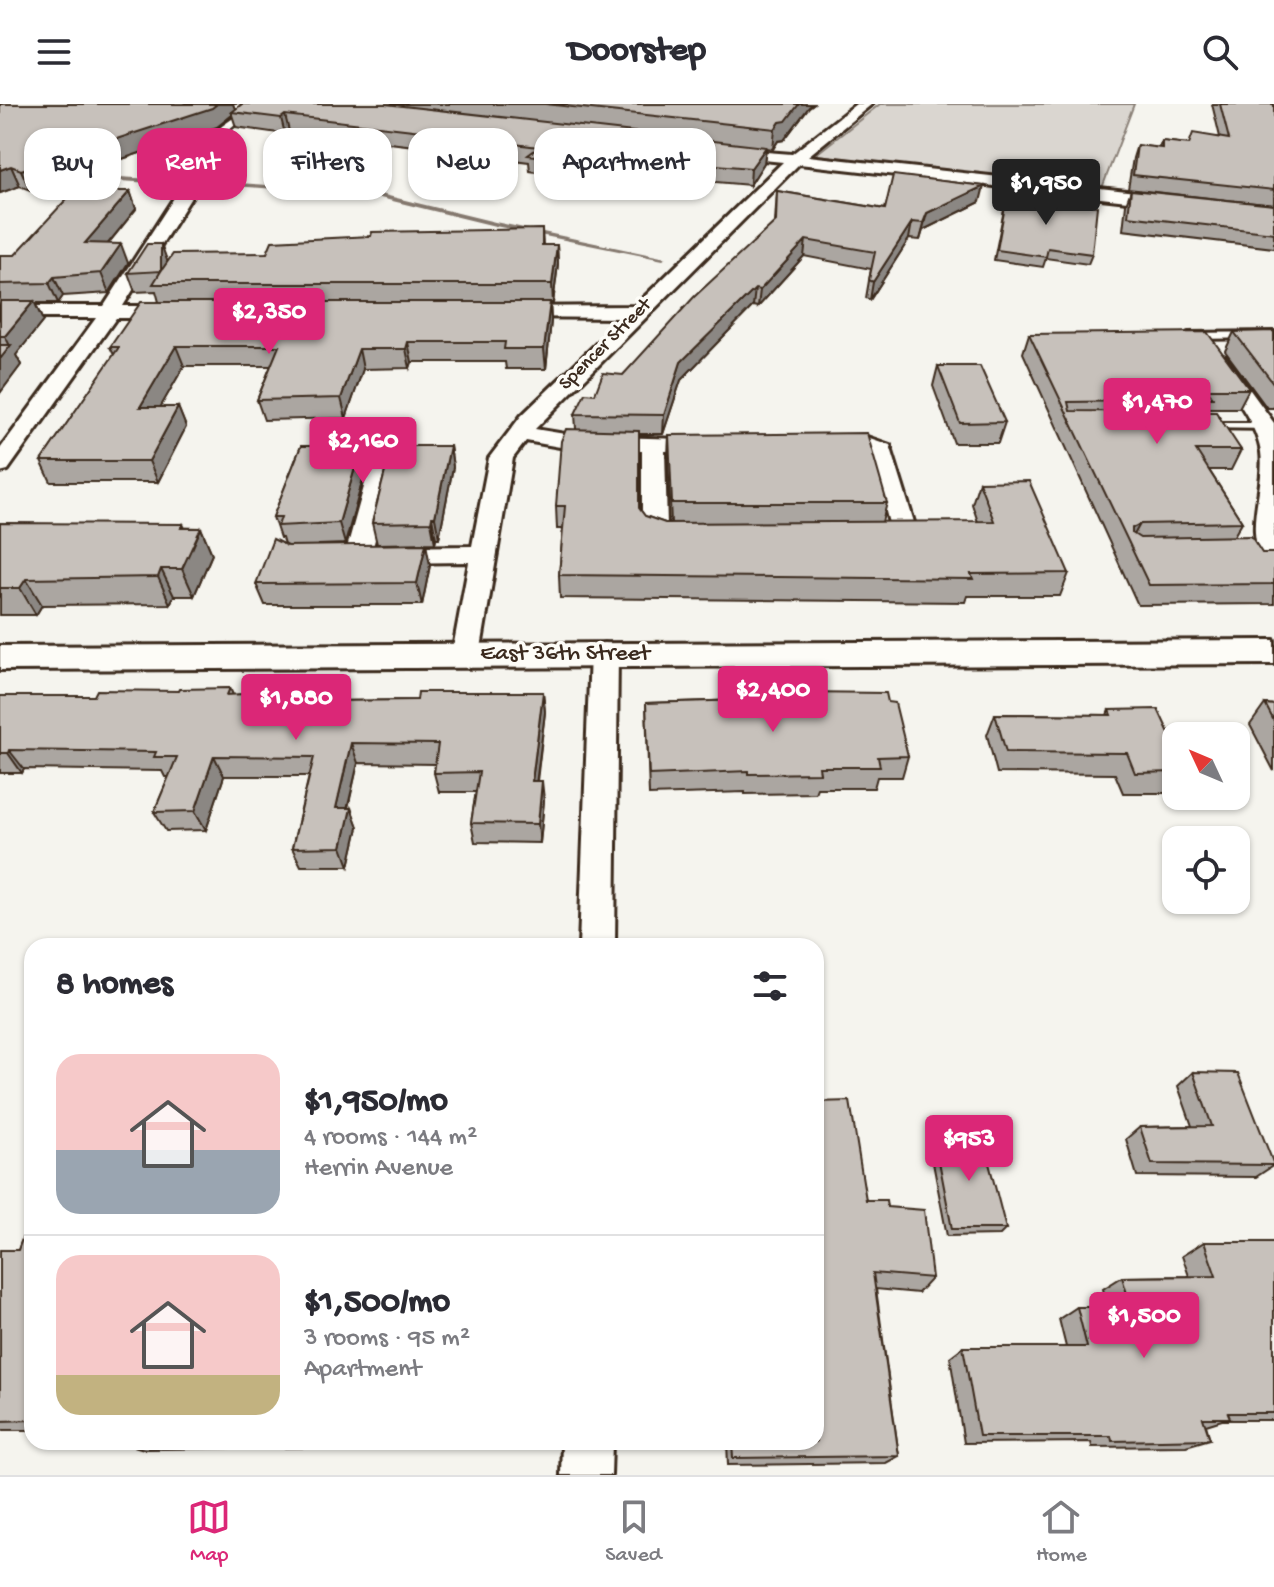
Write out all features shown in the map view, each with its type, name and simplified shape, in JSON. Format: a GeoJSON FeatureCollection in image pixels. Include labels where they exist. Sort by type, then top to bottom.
{"type":"FeatureCollection","features":[{"type":"Feature","properties":{"kind":"street"},"geometry":{"type":"LineString","coordinates":[[193,104],[308,106]]}},
{"type":"Feature","properties":{"kind":"street","name":"Spencer Street"},"geometry":{"type":"LineString","coordinates":[[466,654],[501,458],[519,433],[795,159],[865,104]]}},
{"type":"Feature","properties":{"kind":"street"},"geometry":{"type":"LineString","coordinates":[[716,150],[1189,203]]}},
{"type":"Feature","properties":{"kind":"street"},"geometry":{"type":"LineString","coordinates":[[0,465],[110,312],[181,200]]}},
{"type":"Feature","properties":{"kind":"street"},"geometry":{"type":"LineString","coordinates":[[0,312],[199,311]]}},
{"type":"Feature","properties":{"kind":"street"},"geometry":{"type":"LineString","coordinates":[[483,311],[639,312]]}},
{"type":"Feature","properties":{"kind":"street"},"geometry":{"type":"LineString","coordinates":[[1191,336],[1270,426],[1273,455],[1267,499],[1270,551]]}},
{"type":"Feature","properties":{"kind":"street"},"geometry":{"type":"LineString","coordinates":[[519,433],[577,443],[739,445]]}},
{"type":"Feature","properties":{"kind":"street"},"geometry":{"type":"LineString","coordinates":[[653,444],[655,531],[664,535],[709,535]]}},
{"type":"Feature","properties":{"kind":"street"},"geometry":{"type":"LineString","coordinates":[[800,445],[867,444],[882,450],[911,535],[859,535]]}},
{"type":"Feature","properties":{"kind":"street"},"geometry":{"type":"LineString","coordinates":[[358,555],[379,476]]}},
{"type":"Feature","properties":{"kind":"street"},"geometry":{"type":"LineString","coordinates":[[326,555],[483,554]]}},
{"type":"Feature","properties":{"kind":"street","name":"East 36th Street"},"geometry":{"type":"LineString","coordinates":[[0,658],[1274,652]]}},
{"type":"Feature","properties":{"kind":"street"},"geometry":{"type":"LineString","coordinates":[[597,938],[604,653]]}},
{"type":"Feature","properties":{"kind":"street"},"geometry":{"type":"LineString","coordinates":[[586,1475],[587,1450]]}},
{"type":"Feature","properties":{"kind":"lane"},"geometry":{"type":"LineString","coordinates":[[225,128],[255,105]]}},
{"type":"Feature","properties":{"kind":"lane"},"geometry":{"type":"LineString","coordinates":[[1191,336],[1274,335]]}},
{"type":"Feature","properties":{"kind":"lane"},"geometry":{"type":"LineString","coordinates":[[1187,426],[1270,426]]}},
{"type":"Feature","properties":{"kind":"shaded area"},"geometry":{"type":"Polygon","coordinates":[[[880,104],[1134,104],[1102,188],[815,155],[880,104]]]}},
{"type":"Feature","properties":{"kind":"building"},"geometry":{"type":"Polygon","coordinates":[[[0,104],[217,104],[150,128],[137,128],[137,132],[121,138],[121,128],[24,128],[24,169],[11,166],[0,170],[0,104]]]}},
{"type":"Feature","properties":{"kind":"building"},"geometry":{"type":"Polygon","coordinates":[[[242,104],[385,104],[598,128],[534,128],[534,146],[518,145],[518,128],[408,129],[232,112],[242,104]]]}},
{"type":"Feature","properties":{"kind":"building"},"geometry":{"type":"Polygon","coordinates":[[[545,104],[799,104],[775,129],[545,104]]]}},
{"type":"Feature","properties":{"kind":"building"},"geometry":{"type":"Polygon","coordinates":[[[1220,104],[1274,104],[1274,190],[1133,175],[1137,145],[1162,148],[1162,141],[1189,144],[1193,133],[1229,139],[1220,104]]]}},
{"type":"Feature","properties":{"kind":"building"},"geometry":{"type":"Polygon","coordinates":[[[716,141],[766,147],[751,168],[716,165],[716,141]]]}},
{"type":"Feature","properties":{"kind":"building"},"geometry":{"type":"Polygon","coordinates":[[[893,175],[984,186],[927,213],[923,223],[912,222],[873,282],[869,280],[875,252],[806,240],[760,290],[755,289],[681,362],[664,415],[575,414],[585,393],[595,394],[603,373],[623,375],[694,297],[776,221],[777,191],[885,209],[893,175]]]}},
{"type":"Feature","properties":{"kind":"building"},"geometry":{"type":"Polygon","coordinates":[[[1131,190],[1274,205],[1274,233],[1128,216],[1131,190]]]}},
{"type":"Feature","properties":{"kind":"building"},"geometry":{"type":"Polygon","coordinates":[[[121,191],[130,191],[85,243],[121,244],[101,273],[54,277],[49,283],[0,284],[0,255],[15,255],[66,200],[121,200],[121,191]]]}},
{"type":"Feature","properties":{"kind":"building"},"geometry":{"type":"Polygon","coordinates":[[[1007,195],[1097,206],[1092,254],[1048,248],[1046,257],[997,250],[1007,195]]]}},
{"type":"Feature","properties":{"kind":"building"},"geometry":{"type":"Polygon","coordinates":[[[542,229],[542,245],[557,245],[552,284],[153,284],[173,254],[267,253],[272,241],[371,236],[372,232],[542,229]]]}},
{"type":"Feature","properties":{"kind":"building"},"geometry":{"type":"Polygon","coordinates":[[[147,244],[161,244],[161,271],[128,273],[147,244]]]}},
{"type":"Feature","properties":{"kind":"building"},"geometry":{"type":"Polygon","coordinates":[[[0,301],[34,301],[5,336],[0,336],[0,301]]]}},
{"type":"Feature","properties":{"kind":"building"},"geometry":{"type":"Polygon","coordinates":[[[141,302],[550,302],[544,349],[504,349],[505,342],[408,342],[406,349],[359,349],[341,398],[257,400],[279,346],[176,346],[140,407],[178,407],[149,461],[41,461],[119,347],[110,347],[141,302]]]}},
{"type":"Feature","properties":{"kind":"building"},"geometry":{"type":"Polygon","coordinates":[[[1274,331],[1274,384],[1234,332],[1274,331]]]}},
{"type":"Feature","properties":{"kind":"building"},"geometry":{"type":"Polygon","coordinates":[[[1207,332],[1249,389],[1206,389],[1213,398],[1206,398],[1208,400],[1068,402],[1070,411],[1216,412],[1241,450],[1196,450],[1242,522],[1140,524],[1132,528],[1132,533],[1140,538],[1251,536],[1262,553],[1274,553],[1274,584],[1149,585],[1029,334],[1207,332]]]}},
{"type":"Feature","properties":{"kind":"building"},"geometry":{"type":"Polygon","coordinates":[[[0,345],[11,345],[0,359],[0,345]]]}},
{"type":"Feature","properties":{"kind":"building"},"geometry":{"type":"Polygon","coordinates":[[[938,366],[980,366],[1005,422],[960,423],[938,366]]]}},
{"type":"Feature","properties":{"kind":"building"},"geometry":{"type":"Polygon","coordinates":[[[566,429],[639,431],[639,508],[645,516],[665,523],[994,521],[979,482],[1029,481],[1069,573],[971,574],[973,579],[559,575],[565,506],[556,506],[561,441],[566,429]]]}},
{"type":"Feature","properties":{"kind":"building"},"geometry":{"type":"Polygon","coordinates":[[[867,433],[887,503],[672,503],[669,435],[867,433]]]}},
{"type":"Feature","properties":{"kind":"building"},"geometry":{"type":"Polygon","coordinates":[[[301,446],[450,446],[435,517],[431,522],[372,523],[389,456],[382,447],[366,447],[359,454],[339,523],[278,526],[281,517],[273,517],[301,446]]]}},
{"type":"Feature","properties":{"kind":"building"},"geometry":{"type":"Polygon","coordinates":[[[0,523],[183,524],[181,528],[201,528],[182,569],[161,569],[158,577],[26,579],[20,588],[0,588],[0,523]]]}},
{"type":"Feature","properties":{"kind":"building"},"geometry":{"type":"Polygon","coordinates":[[[273,539],[287,546],[426,544],[417,583],[256,584],[273,539]]]}},
{"type":"Feature","properties":{"kind":"building"},"geometry":{"type":"Polygon","coordinates":[[[230,688],[227,695],[245,694],[243,702],[417,700],[418,692],[543,692],[532,781],[542,781],[538,824],[471,823],[479,772],[434,773],[438,744],[351,743],[336,808],[351,808],[342,847],[292,848],[314,757],[214,756],[195,811],[154,812],[177,757],[154,757],[156,752],[9,750],[8,753],[0,753],[0,696],[94,696],[97,690],[230,688]]]}},
{"type":"Feature","properties":{"kind":"building"},"geometry":{"type":"Polygon","coordinates":[[[744,693],[886,693],[888,702],[895,703],[908,756],[878,757],[880,767],[819,767],[820,773],[748,774],[748,771],[649,775],[646,703],[745,700],[744,693]]]}},
{"type":"Feature","properties":{"kind":"building"},"geometry":{"type":"Polygon","coordinates":[[[1265,704],[1274,705],[1274,721],[1265,704]]]}},
{"type":"Feature","properties":{"kind":"building"},"geometry":{"type":"Polygon","coordinates":[[[1158,709],[1164,722],[1162,772],[1135,773],[1127,753],[1006,752],[995,714],[1111,715],[1109,710],[1158,709]]]}},
{"type":"Feature","properties":{"kind":"building"},"geometry":{"type":"Polygon","coordinates":[[[1193,1072],[1238,1073],[1274,1165],[1152,1164],[1140,1127],[1212,1126],[1193,1072]]]}},
{"type":"Feature","properties":{"kind":"building"},"geometry":{"type":"Polygon","coordinates":[[[850,1101],[866,1200],[886,1200],[887,1207],[924,1210],[932,1278],[873,1273],[899,1456],[733,1458],[732,1450],[824,1450],[824,1102],[850,1101]]]}},
{"type":"Feature","properties":{"kind":"building"},"geometry":{"type":"Polygon","coordinates":[[[934,1135],[982,1136],[1006,1229],[952,1229],[934,1135]]]}},
{"type":"Feature","properties":{"kind":"building"},"geometry":{"type":"Polygon","coordinates":[[[24,1234],[24,1420],[0,1421],[0,1250],[18,1250],[24,1234]]]}},
{"type":"Feature","properties":{"kind":"building"},"geometry":{"type":"Polygon","coordinates":[[[1204,1242],[1274,1242],[1274,1413],[1228,1413],[1230,1418],[1203,1418],[1210,1439],[1112,1441],[1111,1436],[979,1436],[963,1347],[1087,1347],[1077,1307],[1131,1307],[1122,1277],[1216,1276],[1204,1242]]]}},
{"type":"Feature","properties":{"kind":"waterway"},"geometry":{"type":"LineString","coordinates":[[121,179],[137,180]]}},
{"type":"Feature","properties":{"kind":"waterway"},"geometry":{"type":"LineString","coordinates":[[247,186],[372,194],[495,224],[663,258]]}}]}
